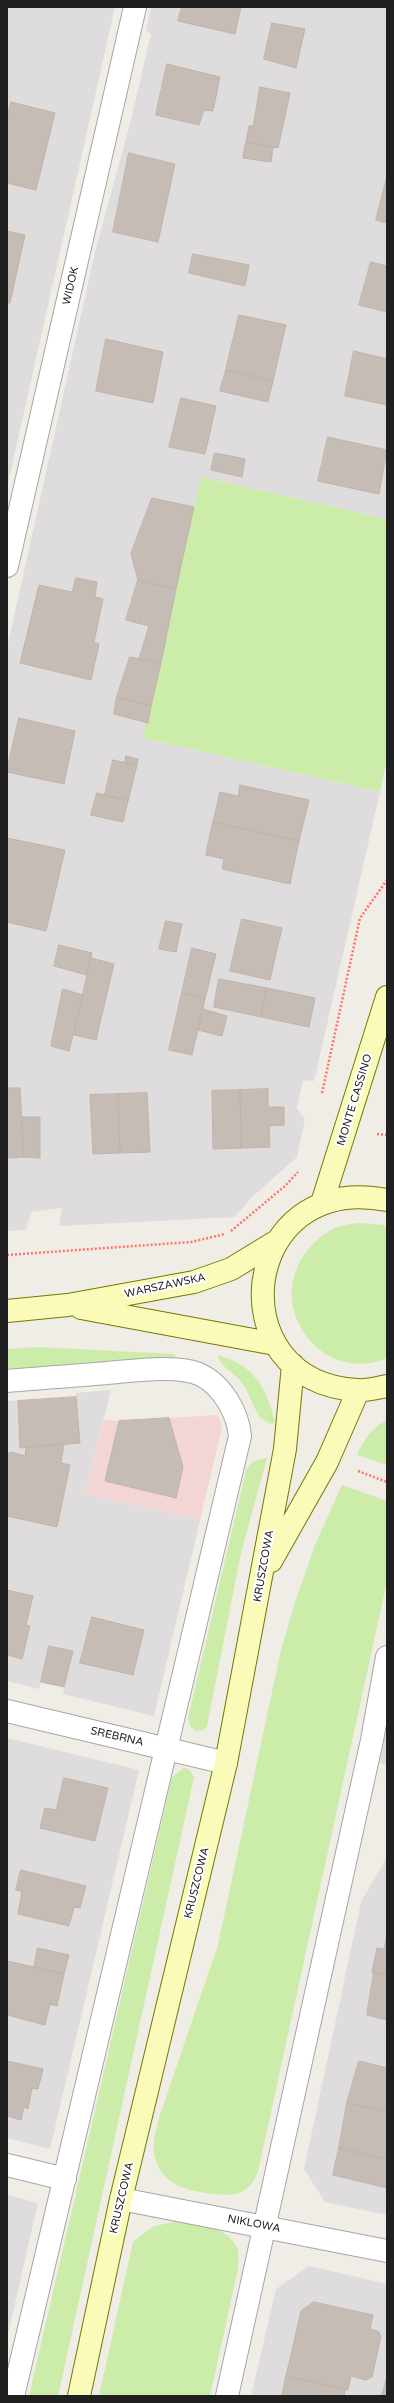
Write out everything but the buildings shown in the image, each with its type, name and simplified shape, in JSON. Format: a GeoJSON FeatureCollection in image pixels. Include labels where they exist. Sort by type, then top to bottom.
{"type":"FeatureCollection","features":[{"type":"Feature","properties":{"kind":"main road","name":"MONTE CASSINO"},"geometry":{"type":"LineString","coordinates":[[322,1203],[387,997]]}},
{"type":"Feature","properties":{"kind":"main road"},"geometry":{"type":"LineString","coordinates":[[387,1200],[367,1196],[344,1197],[322,1203],[297,1218],[277,1241],[268,1260],[262,1282],[264,1310],[267,1324],[275,1344],[293,1365],[312,1379],[335,1388],[358,1391],[387,1386]]}},
{"type":"Feature","properties":{"kind":"main road","name":"WARSZAWSKA"},"geometry":{"type":"LineString","coordinates":[[7,1311],[68,1305],[194,1282],[231,1269],[277,1241]]}},
{"type":"Feature","properties":{"kind":"main road","name":"WARSZAWSKA"},"geometry":{"type":"LineString","coordinates":[[68,1305],[275,1344]]}},
{"type":"Feature","properties":{"kind":"main road","name":"KRUSZCOWA"},"geometry":{"type":"LineString","coordinates":[[79,2396],[121,2198],[226,1763],[263,1576],[285,1449],[293,1365]]}},
{"type":"Feature","properties":{"kind":"main road"},"geometry":{"type":"LineString","coordinates":[[263,1576],[327,1462],[358,1391]]}},
{"type":"Feature","properties":{"kind":"street","name":"WIDOK"},"geometry":{"type":"LineString","coordinates":[[7,566],[135,7]]}},
{"type":"Feature","properties":{"kind":"street"},"geometry":{"type":"LineString","coordinates":[[7,1381],[171,1369],[200,1374],[214,1383],[230,1404],[235,1415],[240,1436],[164,1748],[65,2179],[13,2396]]}},
{"type":"Feature","properties":{"kind":"street"},"geometry":{"type":"LineString","coordinates":[[227,2396],[263,2225],[372,1740],[387,1657]]}},
{"type":"Feature","properties":{"kind":"street","name":"SREBRNA"},"geometry":{"type":"LineString","coordinates":[[7,1711],[226,1763]]}},
{"type":"Feature","properties":{"kind":"street"},"geometry":{"type":"LineString","coordinates":[[7,2165],[65,2179]]}},
{"type":"Feature","properties":{"kind":"street","name":"NIKLOWA"},"geometry":{"type":"LineString","coordinates":[[121,2198],[263,2225],[387,2251]]}},
{"type":"Feature","properties":{"kind":"path"},"geometry":{"type":"LineString","coordinates":[[322,1095],[360,918],[387,880]]}},
{"type":"Feature","properties":{"kind":"path"},"geometry":{"type":"LineString","coordinates":[[373,1133],[387,1135]]}},
{"type":"Feature","properties":{"kind":"path"},"geometry":{"type":"LineString","coordinates":[[7,1255],[191,1242],[227,1234],[285,1186],[299,1170]]}},
{"type":"Feature","properties":{"kind":"path"},"geometry":{"type":"LineString","coordinates":[[352,1469],[387,1482]]}},
{"type":"Feature","properties":{"kind":"shaded area"},"geometry":{"type":"Polygon","coordinates":[[[7,7],[115,7],[7,488],[7,7]]]}},
{"type":"Feature","properties":{"kind":"shaded area"},"geometry":{"type":"Polygon","coordinates":[[[151,7],[387,7],[387,519],[201,477],[143,738],[380,792],[314,1081],[303,1080],[297,1108],[305,1119],[297,1157],[251,1198],[235,1217],[59,1226],[62,1208],[31,1212],[26,1230],[7,1231],[7,648],[95,252],[130,124],[151,34],[146,31],[151,7]]]}},
{"type":"Feature","properties":{"kind":"shaded area"},"geometry":{"type":"Polygon","coordinates":[[[111,1390],[85,1494],[200,1520],[154,1716],[63,1694],[64,1687],[41,1682],[39,1689],[7,1681],[7,1401],[76,1397],[76,1393],[111,1390]]]}},
{"type":"Feature","properties":{"kind":"shaded area"},"geometry":{"type":"Polygon","coordinates":[[[218,1415],[222,1428],[200,1520],[85,1494],[104,1420],[119,1421],[218,1415]]]}},
{"type":"Feature","properties":{"kind":"shaded area"},"geometry":{"type":"Polygon","coordinates":[[[387,1723],[387,1765],[378,1762],[387,1723]]]}},
{"type":"Feature","properties":{"kind":"shaded area"},"geometry":{"type":"Polygon","coordinates":[[[7,1738],[139,1770],[50,2149],[7,2138],[7,1738]]]}},
{"type":"Feature","properties":{"kind":"shaded area"},"geometry":{"type":"Polygon","coordinates":[[[387,1857],[387,2215],[325,2202],[304,2169],[361,1902],[387,1857]]]}},
{"type":"Feature","properties":{"kind":"shaded area"},"geometry":{"type":"Polygon","coordinates":[[[7,2195],[38,2203],[7,2338],[7,2195]]]}},
{"type":"Feature","properties":{"kind":"shaded area"},"geometry":{"type":"Polygon","coordinates":[[[309,2266],[387,2284],[387,2396],[251,2396],[276,2289],[309,2266]]]}},
{"type":"Feature","properties":{"kind":"green space"},"geometry":{"type":"Polygon","coordinates":[[[201,477],[387,519],[387,759],[380,792],[143,738],[201,477]]]}},
{"type":"Feature","properties":{"kind":"green space"},"geometry":{"type":"Polygon","coordinates":[[[359,1223],[383,1225],[387,1228],[387,1358],[363,1364],[341,1361],[322,1351],[306,1336],[296,1316],[292,1295],[295,1273],[307,1251],[313,1244],[323,1235],[335,1228],[359,1223]]]}},
{"type":"Feature","properties":{"kind":"green space"},"geometry":{"type":"Polygon","coordinates":[[[38,1347],[172,1354],[177,1356],[172,1358],[7,1369],[7,1349],[38,1347]]]}},
{"type":"Feature","properties":{"kind":"green space"},"geometry":{"type":"Polygon","coordinates":[[[218,1355],[241,1365],[257,1380],[268,1398],[275,1422],[272,1424],[261,1419],[242,1383],[223,1365],[218,1355]]]}},
{"type":"Feature","properties":{"kind":"green space"},"geometry":{"type":"Polygon","coordinates":[[[387,1420],[387,1465],[357,1455],[372,1430],[387,1420]]]}},
{"type":"Feature","properties":{"kind":"green space"},"geometry":{"type":"Polygon","coordinates":[[[267,1458],[241,1553],[207,1726],[204,1730],[196,1731],[191,1727],[188,1718],[246,1471],[254,1461],[267,1458]]]}},
{"type":"Feature","properties":{"kind":"green space"},"geometry":{"type":"Polygon","coordinates":[[[342,1485],[387,1501],[387,1581],[256,2177],[252,2184],[246,2189],[233,2194],[225,2195],[199,2192],[184,2188],[165,2177],[155,2157],[155,2135],[159,2118],[218,1945],[281,1650],[295,1602],[315,1545],[342,1485]]]}},
{"type":"Feature","properties":{"kind":"green space"},"geometry":{"type":"Polygon","coordinates":[[[184,1768],[189,1769],[194,1777],[58,2396],[29,2396],[172,1777],[184,1768]]]}},
{"type":"Feature","properties":{"kind":"green space"},"geometry":{"type":"Polygon","coordinates":[[[176,2221],[203,2224],[221,2231],[234,2242],[238,2250],[238,2269],[210,2396],[99,2396],[133,2242],[152,2227],[176,2221]]]}}]}
